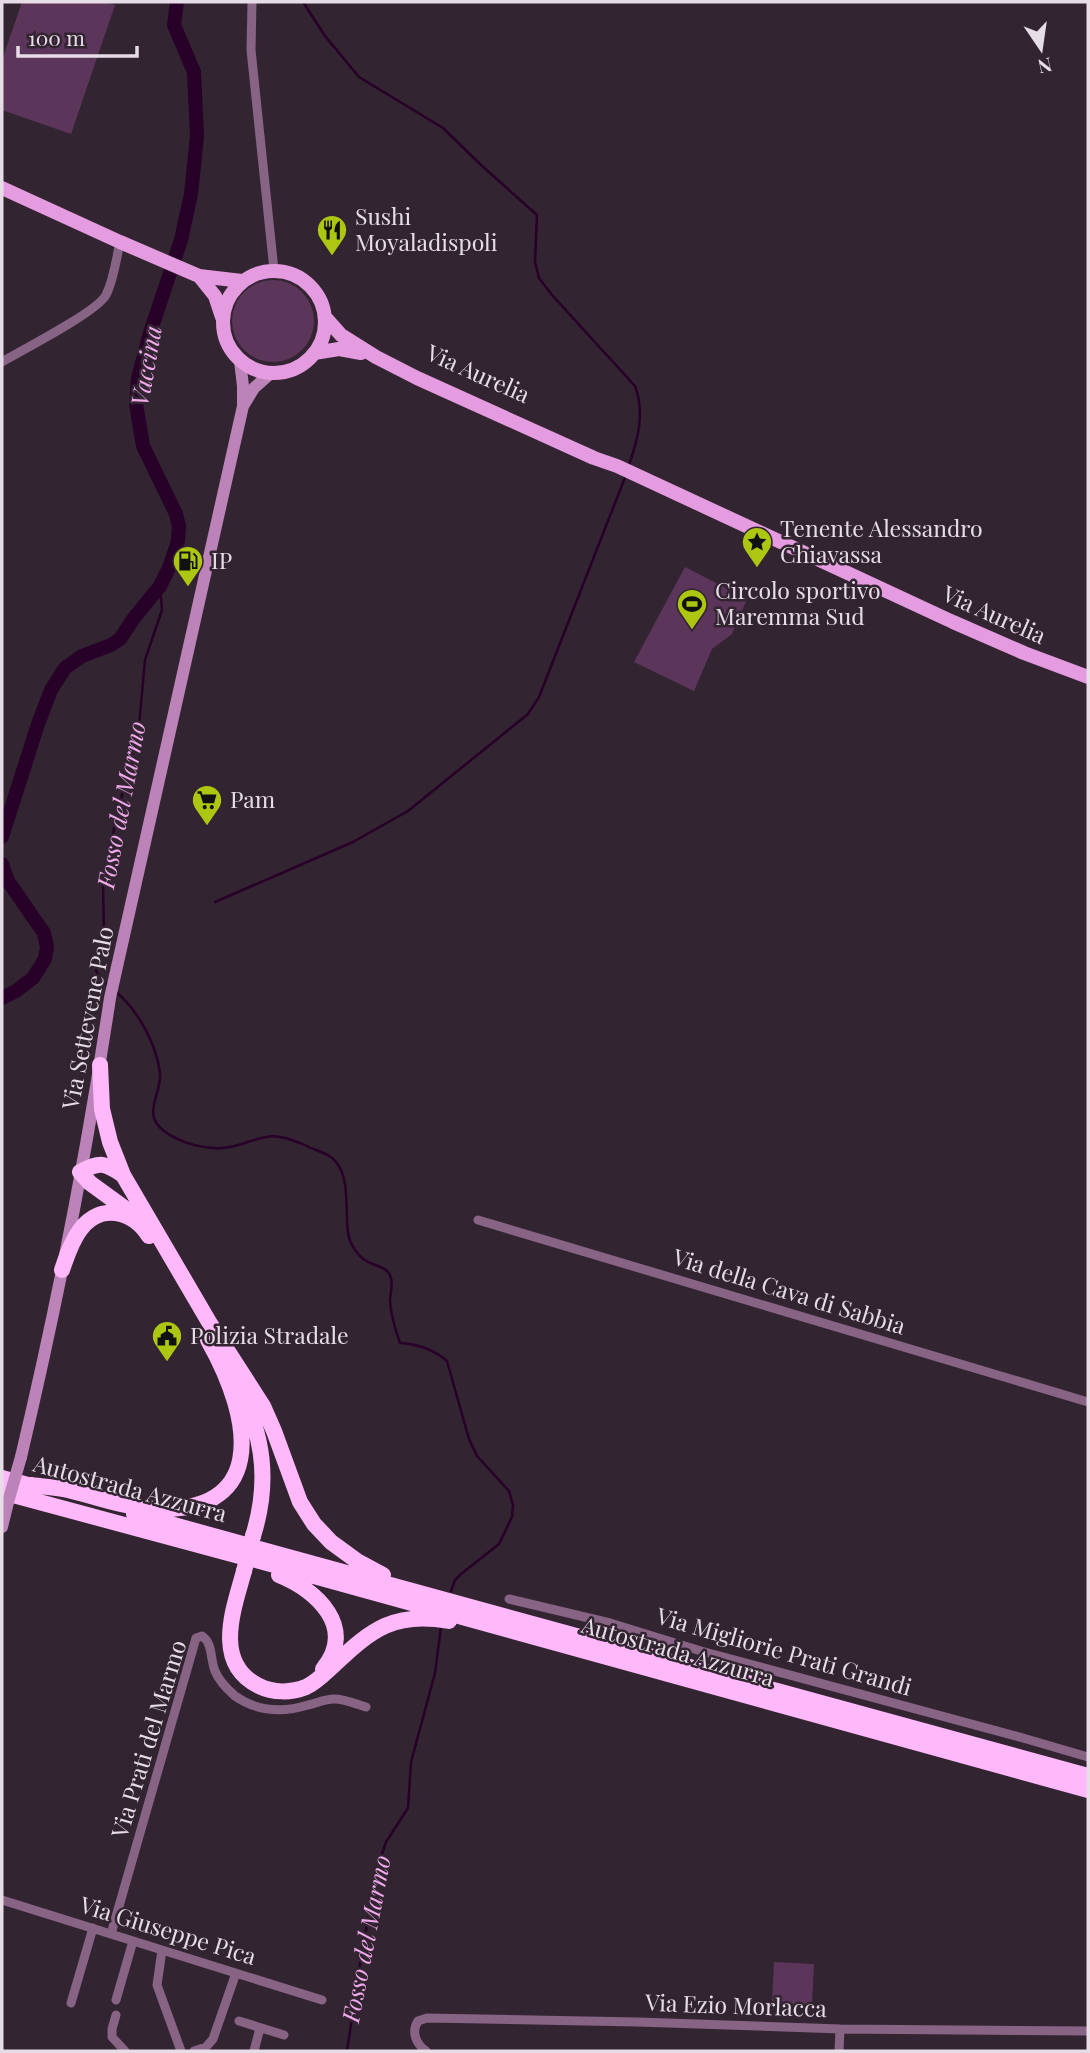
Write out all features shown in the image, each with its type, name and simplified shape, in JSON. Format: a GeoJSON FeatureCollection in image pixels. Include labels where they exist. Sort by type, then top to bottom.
{"type":"FeatureCollection","features":[{"type":"Feature","properties":{"kind":"highway"},"geometry":{"type":"LineString","coordinates":[[100,1065],[102,1109],[110,1142],[123,1175],[235,1366],[266,1412],[296,1494],[317,1528],[339,1548],[371,1569],[396,1579],[447,1607],[525,1640],[553,1635]]}},
{"type":"Feature","properties":{"kind":"highway"},"geometry":{"type":"LineString","coordinates":[[123,1175],[105,1165],[95,1165],[80,1172],[90,1183],[127,1208],[141,1224],[250,1411],[261,1448],[263,1488],[233,1634],[235,1650],[241,1664],[251,1676],[273,1686],[295,1687],[311,1679],[327,1663],[333,1651],[334,1630],[329,1613],[318,1598],[301,1585],[276,1574],[250,1557]]}},
{"type":"Feature","properties":{"kind":"highway"},"geometry":{"type":"LineString","coordinates":[[62,1270],[78,1234],[85,1224],[96,1217],[119,1213],[141,1224]]}},
{"type":"Feature","properties":{"kind":"highway"},"geometry":{"type":"LineString","coordinates":[[31,1485],[155,1509],[187,1507],[218,1495],[236,1476],[243,1443],[237,1413],[217,1357]]}},
{"type":"Feature","properties":{"kind":"highway"},"geometry":{"type":"LineString","coordinates":[[235,1366],[259,1425],[267,1460],[266,1503],[230,1623],[230,1646],[235,1663],[244,1675],[268,1690],[290,1691],[311,1685],[355,1645],[382,1627],[447,1607],[533,1619],[553,1635]]}},
{"type":"Feature","properties":{"kind":"highway","name":"Autostrada Azzurra"},"geometry":{"type":"LineString","coordinates":[[2,1478],[31,1485],[250,1557]]}},
{"type":"Feature","properties":{"kind":"highway","name":"Autostrada Azzurra"},"geometry":{"type":"LineString","coordinates":[[5,1497],[74,1511],[111,1525],[447,1607]]}},
{"type":"Feature","properties":{"kind":"highway","name":"Autostrada Azzurra"},"geometry":{"type":"LineString","coordinates":[[553,1635],[1088,1776]]}},
{"type":"Feature","properties":{"kind":"highway","name":"Autostrada Azzurra"},"geometry":{"type":"LineString","coordinates":[[553,1635],[1088,1790]]}},
{"type":"Feature","properties":{"kind":"main road"},"geometry":{"type":"LineString","coordinates":[[2,188],[199,276],[242,281]]}},
{"type":"Feature","properties":{"kind":"main road"},"geometry":{"type":"LineString","coordinates":[[199,276],[215,296],[229,349],[240,361],[255,370],[271,373],[295,368],[314,353],[325,330],[321,302],[314,289],[296,275],[274,270],[257,273],[242,281],[232,291],[222,318]]}},
{"type":"Feature","properties":{"kind":"main road","name":"Via Aurelia"},"geometry":{"type":"LineString","coordinates":[[325,317],[341,335],[417,378],[617,466],[964,627],[1088,677]]}},
{"type":"Feature","properties":{"kind":"main road","name":"Via Aurelia"},"geometry":{"type":"LineString","coordinates":[[314,353],[347,349],[376,357]]}},
{"type":"Feature","properties":{"kind":"main road","name":"Via Settevene Palo"},"geometry":{"type":"LineString","coordinates":[[2,1527],[5,1497],[21,1457],[62,1270],[114,979],[243,406],[240,361]]}},
{"type":"Feature","properties":{"kind":"main road","name":"Via Settevene Palo"},"geometry":{"type":"LineString","coordinates":[[243,406],[254,388],[271,373]]}},
{"type":"Feature","properties":{"kind":"street"},"geometry":{"type":"LineString","coordinates":[[251,2],[251,50],[274,270]]}},
{"type":"Feature","properties":{"kind":"street"},"geometry":{"type":"LineString","coordinates":[[2,362],[102,302],[120,243]]}},
{"type":"Feature","properties":{"kind":"street","name":"Via della Cava di Sabbia"},"geometry":{"type":"LineString","coordinates":[[478,1220],[1088,1402]]}},
{"type":"Feature","properties":{"kind":"street","name":"Via Migliorie Prati Grandi"},"geometry":{"type":"LineString","coordinates":[[509,1599],[610,1623],[1088,1757]]}},
{"type":"Feature","properties":{"kind":"street","name":"Via Prati del Marmo"},"geometry":{"type":"LineString","coordinates":[[111,1934],[196,1638],[202,1636],[208,1641],[214,1670],[223,1685],[254,1706],[264,1710],[282,1711],[337,1699],[366,1707]]}},
{"type":"Feature","properties":{"kind":"street","name":"Via Giuseppe Pica"},"geometry":{"type":"LineString","coordinates":[[2,1899],[322,2000]]}},
{"type":"Feature","properties":{"kind":"street"},"geometry":{"type":"LineString","coordinates":[[71,2003],[93,1928]]}},
{"type":"Feature","properties":{"kind":"street"},"geometry":{"type":"LineString","coordinates":[[116,2000],[133,1941]]}},
{"type":"Feature","properties":{"kind":"street"},"geometry":{"type":"LineString","coordinates":[[162,1950],[157,1986],[181,2051]]}},
{"type":"Feature","properties":{"kind":"street"},"geometry":{"type":"LineString","coordinates":[[194,2051],[206,2047],[213,2039],[236,1973]]}},
{"type":"Feature","properties":{"kind":"street"},"geometry":{"type":"LineString","coordinates":[[116,2015],[111,2034],[114,2041],[125,2051]]}},
{"type":"Feature","properties":{"kind":"street","name":"Via Ezio Morlacca"},"geometry":{"type":"LineString","coordinates":[[426,2051],[416,2041],[415,2029],[418,2021],[427,2018],[840,2029],[1088,2031]]}},
{"type":"Feature","properties":{"kind":"street"},"geometry":{"type":"LineString","coordinates":[[240,2021],[284,2035]]}},
{"type":"Feature","properties":{"kind":"street"},"geometry":{"type":"LineString","coordinates":[[254,2051],[260,2028]]}},
{"type":"Feature","properties":{"kind":"street"},"geometry":{"type":"LineString","coordinates":[[839,2051],[840,2029]]}},
{"type":"Feature","properties":{"kind":"shaded area"},"geometry":{"type":"Polygon","coordinates":[[[22,2],[104,2],[115,5],[71,134],[2,110],[2,60],[22,2]]]}},
{"type":"Feature","properties":{"kind":"shaded area"},"geometry":{"type":"Polygon","coordinates":[[[265,280],[281,280],[296,287],[307,298],[314,313],[311,337],[302,350],[281,362],[265,362],[250,355],[239,344],[232,329],[232,313],[239,298],[250,287],[265,280]]]}},
{"type":"Feature","properties":{"kind":"shaded area","name":"Circolo sportivo Maremma Sud"},"geometry":{"type":"Polygon","coordinates":[[[685,567],[747,599],[732,634],[712,649],[694,691],[634,662],[685,567]]]}},
{"type":"Feature","properties":{"kind":"shaded area"},"geometry":{"type":"Polygon","coordinates":[[[774,1962],[814,1964],[812,2005],[772,2003],[774,1962]]]}},
{"type":"Feature","properties":{"kind":"waterway","name":"Vaccina"},"geometry":{"type":"LineString","coordinates":[[2,837],[51,690],[65,668],[82,656],[120,639],[160,586],[178,541],[179,526],[176,514],[143,446],[136,404],[138,378],[150,333],[181,240],[191,194],[197,136],[194,72],[174,25],[177,2]]}},
{"type":"Feature","properties":{"kind":"waterway"},"geometry":{"type":"LineString","coordinates":[[303,2],[325,36],[359,77],[443,128],[537,215],[535,262],[539,278],[635,386],[640,416],[629,465]]}},
{"type":"Feature","properties":{"kind":"waterway"},"geometry":{"type":"LineString","coordinates":[[215,902],[353,842],[408,811],[528,714],[539,697],[626,475]]}},
{"type":"Feature","properties":{"kind":"waterway","name":"Fosso del Marmo"},"geometry":{"type":"LineString","coordinates":[[107,984],[96,970],[104,935],[103,883],[139,726],[145,660],[162,610],[160,586]]}},
{"type":"Feature","properties":{"kind":"waterway","name":"Vaccina"},"geometry":{"type":"LineString","coordinates":[[2,864],[8,881],[44,933],[47,947],[45,959],[33,978],[2,998]]}},
{"type":"Feature","properties":{"kind":"waterway","name":"Fosso del Marmo"},"geometry":{"type":"LineString","coordinates":[[115,991],[138,1017],[155,1050],[160,1081],[153,1111],[157,1124],[164,1131],[187,1143],[214,1148],[234,1146],[271,1136],[282,1137],[328,1155],[341,1169],[350,1240],[363,1258],[383,1268],[390,1275],[391,1312],[400,1343],[425,1348],[447,1361],[469,1439],[477,1456],[509,1491],[513,1505],[512,1517],[499,1544],[461,1574],[455,1580],[451,1591]]}},
{"type":"Feature","properties":{"kind":"waterway","name":"Fosso del Marmo"},"geometry":{"type":"LineString","coordinates":[[347,2051],[378,1866],[386,1842],[408,1808],[411,1762],[435,1673],[441,1627]]}},
{"type":"Feature","properties":{"kind":"place","name":"Sushi Moyaladispoli"},"geometry":{"type":"Point","coordinates":[332,257]}},
{"type":"Feature","properties":{"kind":"place","name":"Tenente Alessandro Chiavassa"},"geometry":{"type":"Point","coordinates":[757,569]}},
{"type":"Feature","properties":{"kind":"place","name":"IP"},"geometry":{"type":"Point","coordinates":[188,588]}},
{"type":"Feature","properties":{"kind":"place","name":"Circolo sportivo Maremma Sud"},"geometry":{"type":"Point","coordinates":[692,631]}},
{"type":"Feature","properties":{"kind":"place","name":"Pam"},"geometry":{"type":"Point","coordinates":[207,827]}},
{"type":"Feature","properties":{"kind":"place","name":"Polizia Stradale"},"geometry":{"type":"Point","coordinates":[167,1363]}}]}
